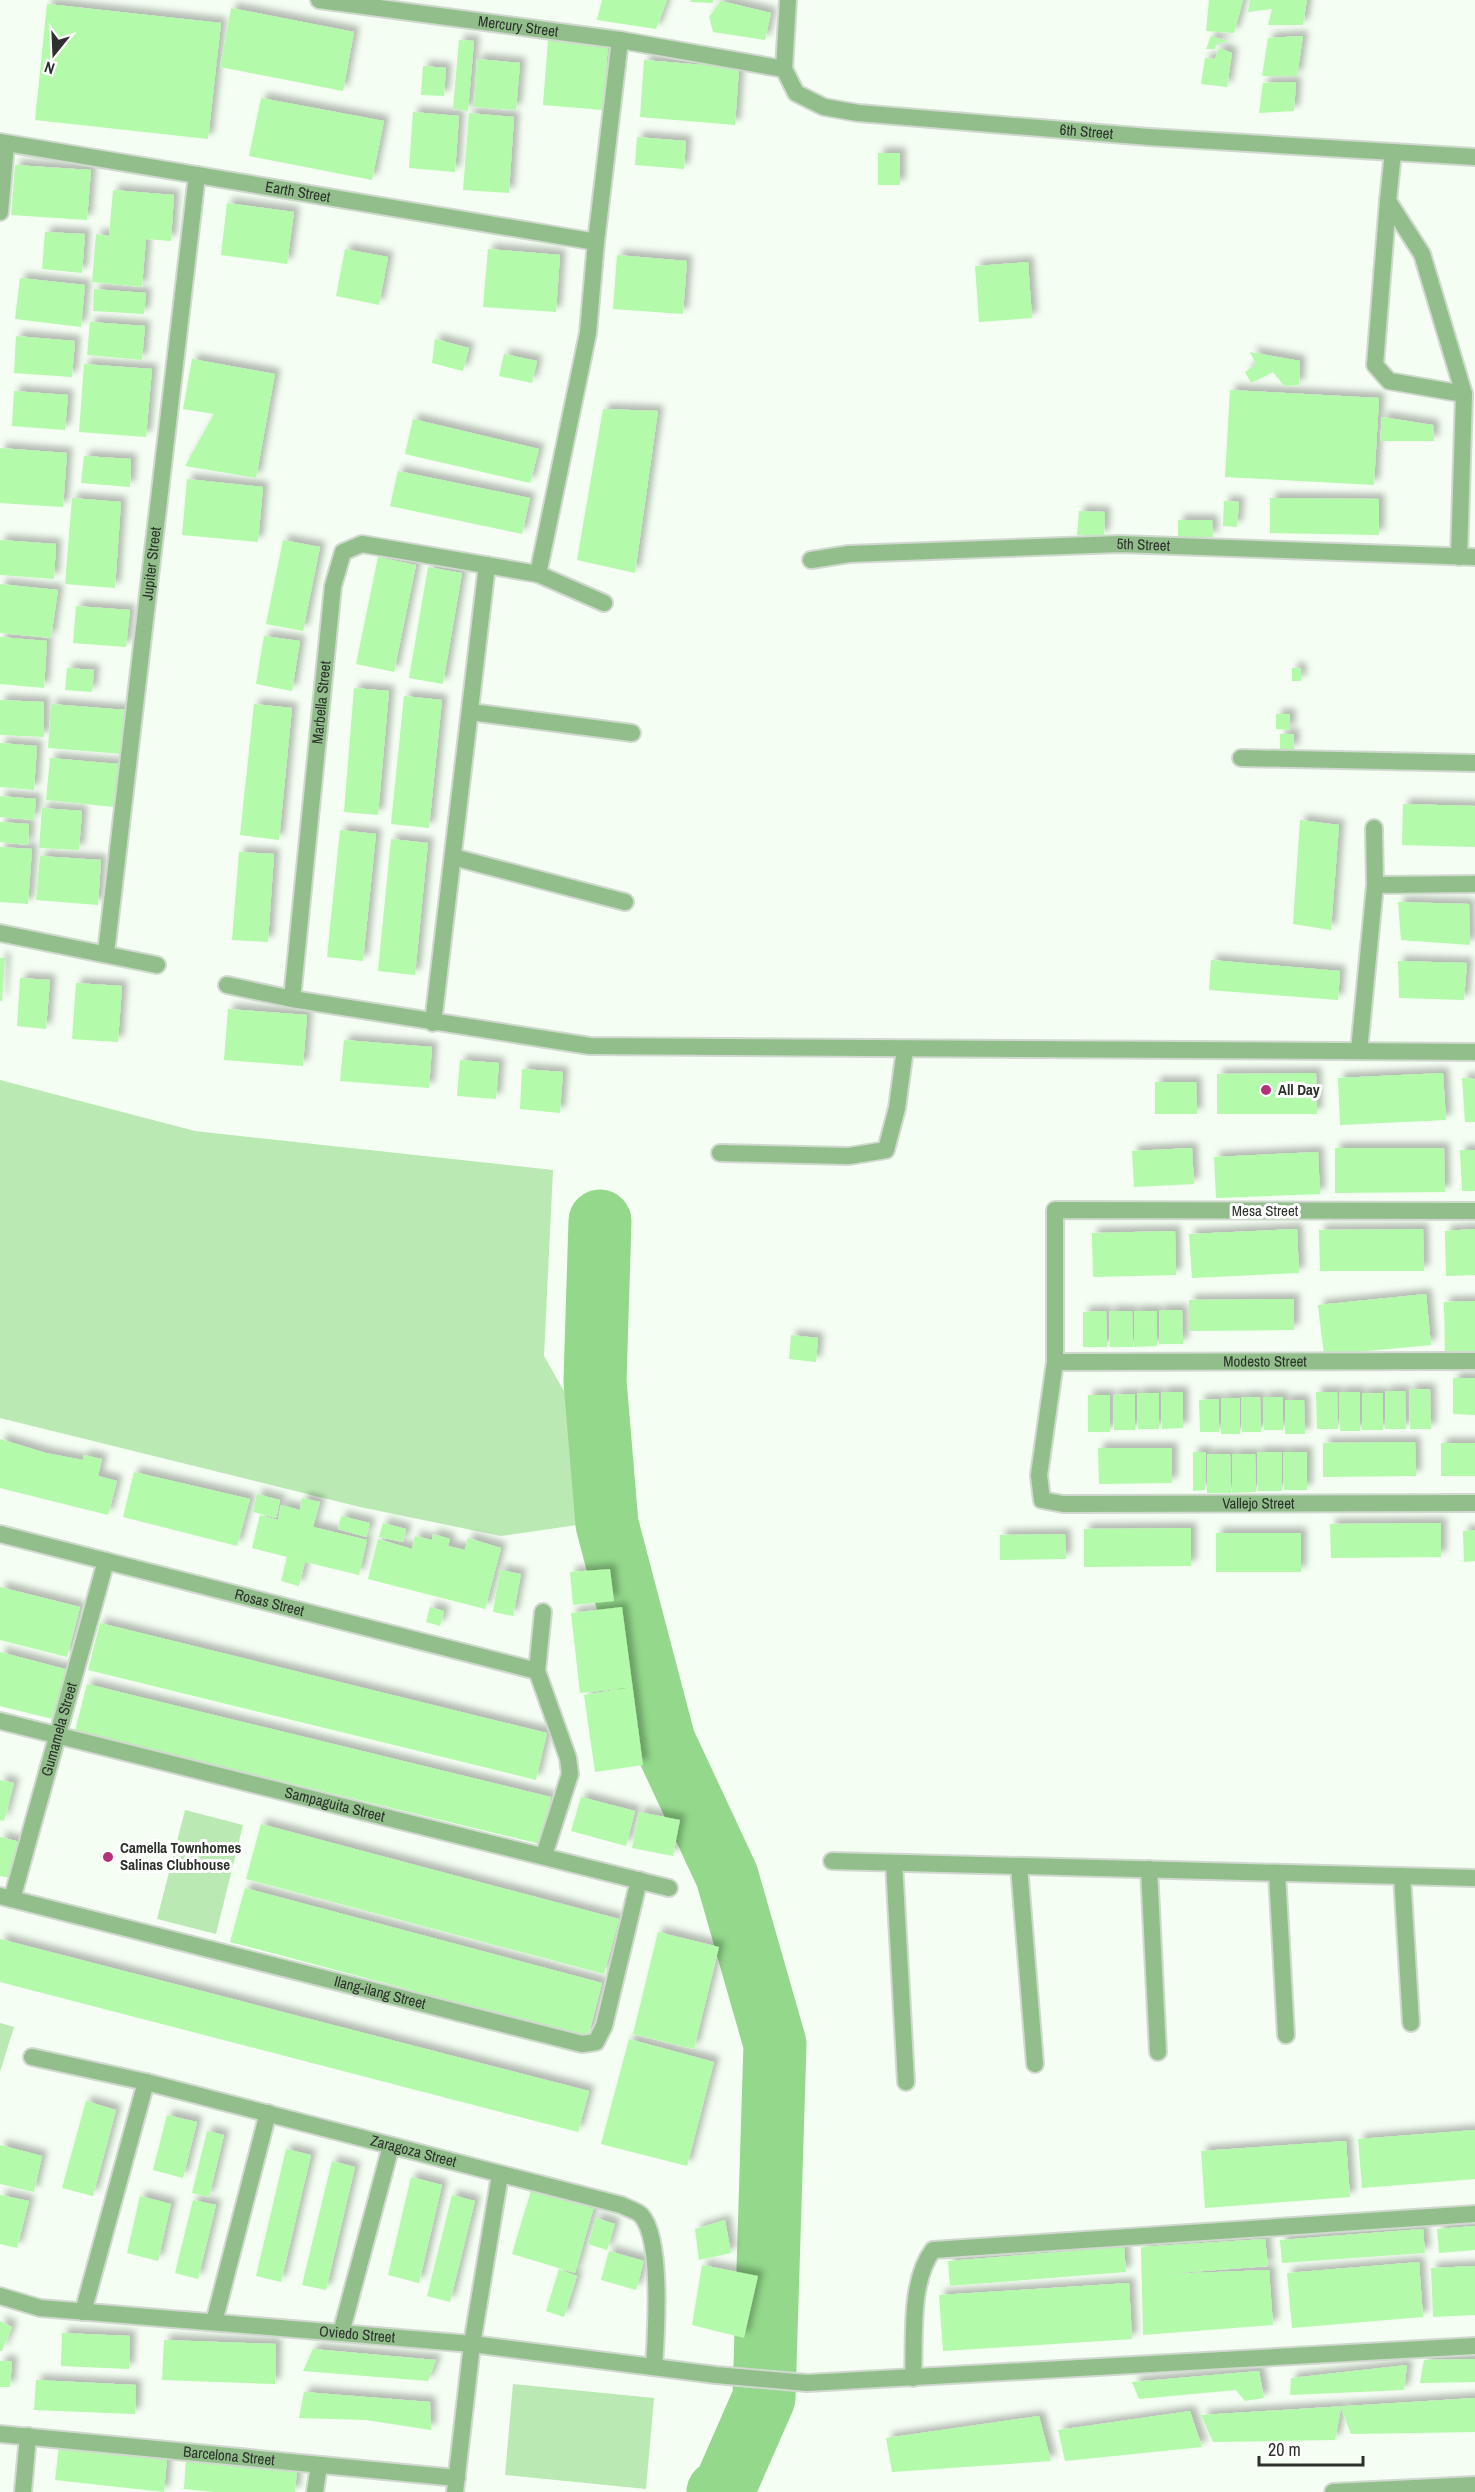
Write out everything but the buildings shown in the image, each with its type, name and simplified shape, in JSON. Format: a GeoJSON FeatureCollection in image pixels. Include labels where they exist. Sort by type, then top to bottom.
{"type":"FeatureCollection","features":[{"type":"Feature","properties":{"kind":"street","name":"Mercury Street"},"geometry":{"type":"LineString","coordinates":[[318,0],[620,40],[784,69]]}},
{"type":"Feature","properties":{"kind":"street"},"geometry":{"type":"LineString","coordinates":[[784,69],[788,0]]}},
{"type":"Feature","properties":{"kind":"street"},"geometry":{"type":"LineString","coordinates":[[538,574],[588,333],[596,242],[620,40]]}},
{"type":"Feature","properties":{"kind":"street","name":"6th Street"},"geometry":{"type":"LineString","coordinates":[[784,69],[796,93],[824,107],[858,113],[1138,136],[1475,157]]}},
{"type":"Feature","properties":{"kind":"street"},"geometry":{"type":"LineString","coordinates":[[0,212],[3,143]]}},
{"type":"Feature","properties":{"kind":"street","name":"Earth Street"},"geometry":{"type":"LineString","coordinates":[[3,143],[596,242]]}},
{"type":"Feature","properties":{"kind":"street"},"geometry":{"type":"LineString","coordinates":[[1393,152],[1375,365],[1389,381],[1464,394]]}},
{"type":"Feature","properties":{"kind":"street","name":"Jupiter Street"},"geometry":{"type":"LineString","coordinates":[[106,953],[197,175]]}},
{"type":"Feature","properties":{"kind":"street"},"geometry":{"type":"LineString","coordinates":[[1388,201],[1422,254],[1464,394],[1467,557]]}},
{"type":"Feature","properties":{"kind":"street","name":"Marbella Street"},"geometry":{"type":"LineString","coordinates":[[291,999],[333,586],[343,552],[362,544],[487,566]]}},
{"type":"Feature","properties":{"kind":"street","name":"5th Street"},"geometry":{"type":"LineString","coordinates":[[811,560],[871,553],[1120,544],[1467,557]]}},
{"type":"Feature","properties":{"kind":"street"},"geometry":{"type":"LineString","coordinates":[[433,1023],[487,566],[538,574],[604,603]]}},
{"type":"Feature","properties":{"kind":"street"},"geometry":{"type":"LineString","coordinates":[[471,712],[632,733]]}},
{"type":"Feature","properties":{"kind":"street"},"geometry":{"type":"LineString","coordinates":[[1242,758],[1475,763]]}},
{"type":"Feature","properties":{"kind":"street"},"geometry":{"type":"LineString","coordinates":[[1359,1051],[1375,885],[1374,828]]}},
{"type":"Feature","properties":{"kind":"street"},"geometry":{"type":"LineString","coordinates":[[453,857],[625,902]]}},
{"type":"Feature","properties":{"kind":"street"},"geometry":{"type":"LineString","coordinates":[[1375,885],[1475,884]]}},
{"type":"Feature","properties":{"kind":"street"},"geometry":{"type":"LineString","coordinates":[[0,933],[157,965]]}},
{"type":"Feature","properties":{"kind":"street"},"geometry":{"type":"LineString","coordinates":[[227,985],[291,999],[433,1023],[590,1046],[1475,1052]]}},
{"type":"Feature","properties":{"kind":"street"},"geometry":{"type":"LineString","coordinates":[[720,1153],[849,1156],[886,1150],[897,1108],[905,1049]]}},
{"type":"Feature","properties":{"kind":"street","name":"Mesa Street"},"geometry":{"type":"LineString","coordinates":[[1055,1362],[1055,1210],[1475,1211]]}},
{"type":"Feature","properties":{"kind":"street","name":"Modesto Street"},"geometry":{"type":"LineString","coordinates":[[1055,1362],[1475,1361]]}},
{"type":"Feature","properties":{"kind":"street","name":"Vallejo Street"},"geometry":{"type":"LineString","coordinates":[[1055,1362],[1039,1475],[1042,1500],[1063,1504],[1475,1503]]}},
{"type":"Feature","properties":{"kind":"street","name":"Rosas Street"},"geometry":{"type":"LineString","coordinates":[[0,1534],[537,1671]]}},
{"type":"Feature","properties":{"kind":"street","name":"Gumamela Street"},"geometry":{"type":"LineString","coordinates":[[6,1897],[59,1736],[106,1561]]}},
{"type":"Feature","properties":{"kind":"street"},"geometry":{"type":"LineString","coordinates":[[543,1612],[537,1671],[568,1758],[570,1774],[544,1855]]}},
{"type":"Feature","properties":{"kind":"street","name":"Sampaguita Street"},"geometry":{"type":"LineString","coordinates":[[0,1721],[669,1888]]}},
{"type":"Feature","properties":{"kind":"street"},"geometry":{"type":"LineString","coordinates":[[832,1861],[1475,1878]]}},
{"type":"Feature","properties":{"kind":"street"},"geometry":{"type":"LineString","coordinates":[[894,1863],[906,2082]]}},
{"type":"Feature","properties":{"kind":"street"},"geometry":{"type":"LineString","coordinates":[[1019,1866],[1035,2064]]}},
{"type":"Feature","properties":{"kind":"street"},"geometry":{"type":"LineString","coordinates":[[1149,1869],[1158,2052]]}},
{"type":"Feature","properties":{"kind":"street"},"geometry":{"type":"LineString","coordinates":[[1276,1873],[1286,2036]]}},
{"type":"Feature","properties":{"kind":"street"},"geometry":{"type":"LineString","coordinates":[[1402,1876],[1411,2023]]}},
{"type":"Feature","properties":{"kind":"street","name":"Ilang-ilang Street"},"geometry":{"type":"LineString","coordinates":[[6,1897],[582,2044],[596,2042],[604,2026],[639,1880]]}},
{"type":"Feature","properties":{"kind":"street","name":"Zaragoza Street"},"geometry":{"type":"LineString","coordinates":[[32,2057],[146,2082],[621,2205],[641,2215],[650,2233],[658,2302],[654,2367]]}},
{"type":"Feature","properties":{"kind":"street"},"geometry":{"type":"LineString","coordinates":[[83,2312],[146,2082]]}},
{"type":"Feature","properties":{"kind":"street"},"geometry":{"type":"LineString","coordinates":[[214,2322],[268,2114]]}},
{"type":"Feature","properties":{"kind":"street"},"geometry":{"type":"LineString","coordinates":[[341,2333],[391,2146]]}},
{"type":"Feature","properties":{"kind":"street"},"geometry":{"type":"LineString","coordinates":[[456,2485],[472,2344],[500,2175]]}},
{"type":"Feature","properties":{"kind":"street"},"geometry":{"type":"LineString","coordinates":[[913,2378],[918,2281],[923,2264],[933,2250],[1475,2214]]}},
{"type":"Feature","properties":{"kind":"street","name":"Oviedo Street"},"geometry":{"type":"LineString","coordinates":[[0,2296],[40,2308],[472,2344],[716,2375],[807,2384],[1475,2346]]}},
{"type":"Feature","properties":{"kind":"street","name":"Barcelona Street"},"geometry":{"type":"LineString","coordinates":[[0,2434],[319,2465],[456,2485]]}},
{"type":"Feature","properties":{"kind":"street"},"geometry":{"type":"LineString","coordinates":[[23,2492],[28,2436]]}},
{"type":"Feature","properties":{"kind":"street"},"geometry":{"type":"LineString","coordinates":[[315,2492],[319,2465]]}},
{"type":"Feature","properties":{"kind":"street"},"geometry":{"type":"LineString","coordinates":[[1333,2492],[1441,2490],[1475,2485]]}},
{"type":"Feature","properties":{"kind":"green space"},"geometry":{"type":"Polygon","coordinates":[[[0,1080],[195,1131],[553,1170],[544,1356],[586,1430],[628,1445],[630,1567],[609,1562],[591,1523],[501,1536],[360,1507],[0,1418],[0,1080]]]}},
{"type":"Feature","properties":{"kind":"green space"},"geometry":{"type":"Polygon","coordinates":[[[185,1810],[243,1825],[216,1934],[157,1919],[185,1810]]]}},
{"type":"Feature","properties":{"kind":"green space"},"geometry":{"type":"Polygon","coordinates":[[[0,2023],[14,2027],[0,2072],[0,2023]]]}},
{"type":"Feature","properties":{"kind":"green space"},"geometry":{"type":"Polygon","coordinates":[[[513,2384],[654,2398],[646,2489],[505,2475],[513,2384]]]}},
{"type":"Feature","properties":{"kind":"waterway"},"geometry":{"type":"LineString","coordinates":[[600,1221],[595,1381],[607,1524],[664,1741],[727,1876],[775,2044],[764,2398],[725,2487],[718,2492]]}},
{"type":"Feature","properties":{"kind":"place","name":"All Day"},"geometry":{"type":"Point","coordinates":[1266,1090]}},
{"type":"Feature","properties":{"kind":"place","name":"Camella Townhomes Salinas Clubhouse"},"geometry":{"type":"Point","coordinates":[108,1857]}}]}
